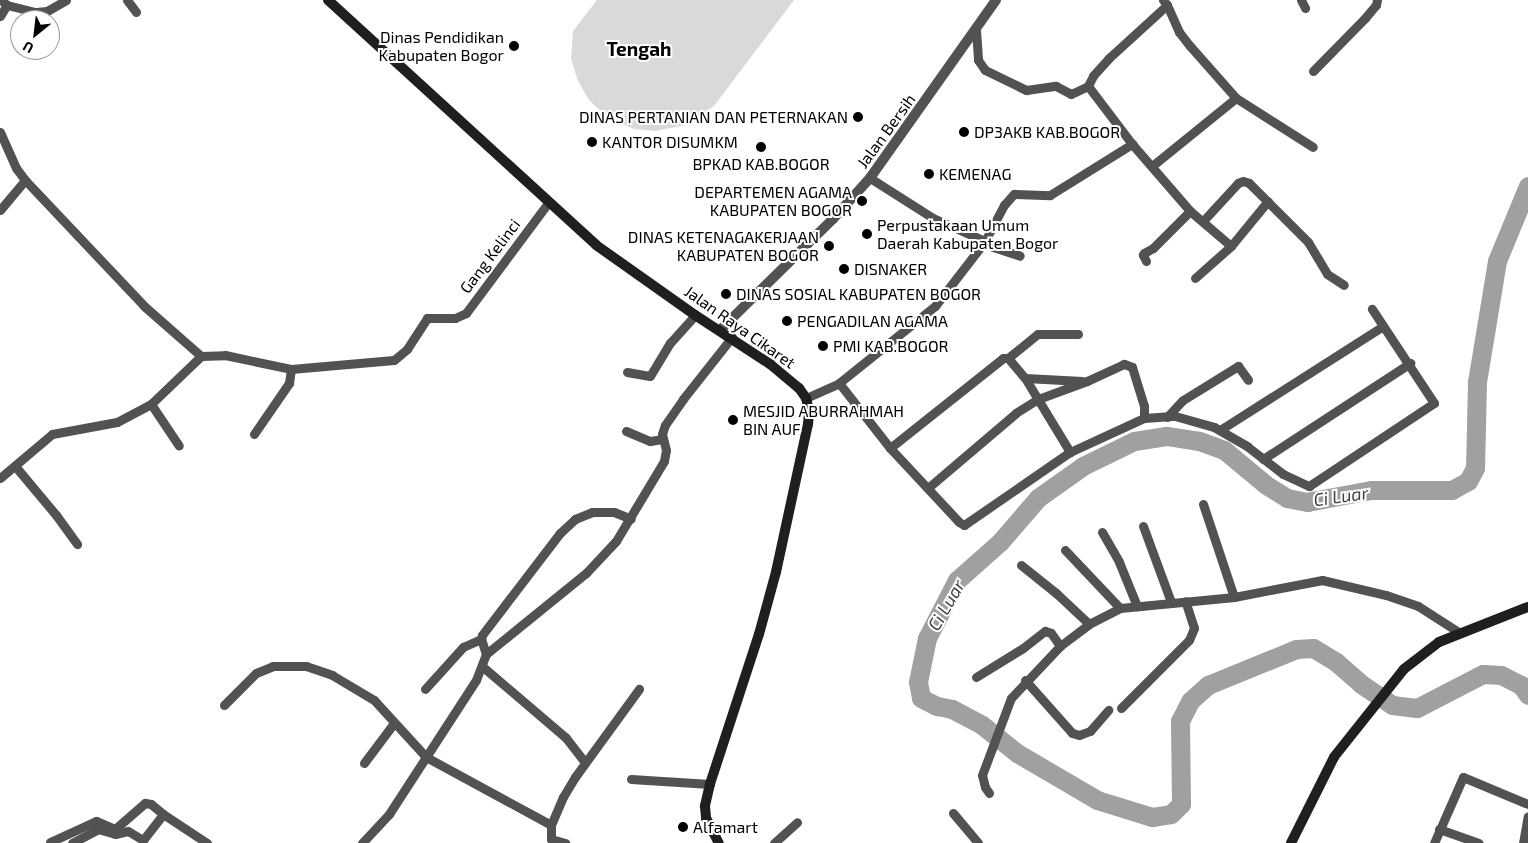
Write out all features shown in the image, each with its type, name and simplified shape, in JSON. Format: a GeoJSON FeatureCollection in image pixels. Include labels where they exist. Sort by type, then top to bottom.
{"type":"FeatureCollection","features":[{"type":"Feature","properties":{"kind":"main road","name":"Jalan Raya Cikaret"},"geometry":{"type":"LineString","coordinates":[[328,0],[596,245],[695,315],[778,370],[799,388],[806,398]]}},
{"type":"Feature","properties":{"kind":"main road"},"geometry":{"type":"LineString","coordinates":[[719,843],[706,818],[705,806],[710,784],[759,634],[776,572],[808,424],[809,410],[806,398]]}},
{"type":"Feature","properties":{"kind":"main road"},"geometry":{"type":"LineString","coordinates":[[1291,843],[1334,757],[1389,686],[1420,655],[1439,642],[1528,607]]}},
{"type":"Feature","properties":{"kind":"street"},"geometry":{"type":"LineString","coordinates":[[0,16],[4,2],[36,12],[47,11],[66,0]]}},
{"type":"Feature","properties":{"kind":"street"},"geometry":{"type":"LineString","coordinates":[[127,0],[136,12]]}},
{"type":"Feature","properties":{"kind":"street","name":"Jalan Bersih"},"geometry":{"type":"LineString","coordinates":[[720,330],[833,219],[870,178],[996,0]]}},
{"type":"Feature","properties":{"kind":"street"},"geometry":{"type":"LineString","coordinates":[[1313,71],[1365,18],[1376,5],[1377,0]]}},
{"type":"Feature","properties":{"kind":"street"},"geometry":{"type":"LineString","coordinates":[[976,30],[978,60],[985,70],[1026,90],[1056,86],[1071,94],[1088,86],[1093,76],[1109,58],[1165,2],[1179,32],[1236,98],[1313,147]]}},
{"type":"Feature","properties":{"kind":"street"},"geometry":{"type":"LineString","coordinates":[[1088,86],[1132,144],[1190,210],[1231,246]]}},
{"type":"Feature","properties":{"kind":"street"},"geometry":{"type":"LineString","coordinates":[[1152,166],[1236,98]]}},
{"type":"Feature","properties":{"kind":"street"},"geometry":{"type":"LineString","coordinates":[[0,132],[16,168],[25,180],[144,306],[201,356],[151,404],[116,422],[52,434],[0,478]]}},
{"type":"Feature","properties":{"kind":"street"},"geometry":{"type":"LineString","coordinates":[[806,398],[839,383],[935,306],[985,241],[1004,205],[1014,194],[1050,195],[1132,144]]}},
{"type":"Feature","properties":{"kind":"street"},"geometry":{"type":"LineString","coordinates":[[870,178],[921,212],[985,241],[993,247],[1020,256]]}},
{"type":"Feature","properties":{"kind":"street"},"geometry":{"type":"LineString","coordinates":[[0,210],[25,180]]}},
{"type":"Feature","properties":{"kind":"street"},"geometry":{"type":"LineString","coordinates":[[1203,221],[1238,183],[1243,181],[1249,183],[1308,242],[1327,274],[1344,285]]}},
{"type":"Feature","properties":{"kind":"street"},"geometry":{"type":"LineString","coordinates":[[1195,278],[1231,246],[1268,201]]}},
{"type":"Feature","properties":{"kind":"street","name":"Gang Kelinci"},"geometry":{"type":"LineString","coordinates":[[201,356],[225,355],[291,369],[394,360],[406,349],[427,318],[455,318],[466,313],[548,203]]}},
{"type":"Feature","properties":{"kind":"street"},"geometry":{"type":"LineString","coordinates":[[1146,261],[1143,254],[1153,248],[1190,210]]}},
{"type":"Feature","properties":{"kind":"street"},"geometry":{"type":"LineString","coordinates":[[839,383],[890,448],[964,525],[1070,452],[1144,418],[1175,416],[1220,430],[1283,474],[1309,486],[1434,403],[1372,309]]}},
{"type":"Feature","properties":{"kind":"street"},"geometry":{"type":"LineString","coordinates":[[627,372],[650,376],[670,343],[695,315]]}},
{"type":"Feature","properties":{"kind":"street"},"geometry":{"type":"LineString","coordinates":[[1220,430],[1383,326]]}},
{"type":"Feature","properties":{"kind":"street"},"geometry":{"type":"LineString","coordinates":[[890,448],[1004,358],[1008,358],[1038,334],[1078,334]]}},
{"type":"Feature","properties":{"kind":"street"},"geometry":{"type":"LineString","coordinates":[[486,654],[586,573],[616,541],[664,462],[666,450],[662,439],[665,425],[683,399],[732,338]]}},
{"type":"Feature","properties":{"kind":"street"},"geometry":{"type":"LineString","coordinates":[[1008,358],[1025,378],[1070,452]]}},
{"type":"Feature","properties":{"kind":"street"},"geometry":{"type":"LineString","coordinates":[[928,488],[1016,412],[1038,399],[1087,382],[1128,364],[1134,371],[1144,406],[1144,418]]}},
{"type":"Feature","properties":{"kind":"street"},"geometry":{"type":"LineString","coordinates":[[1263,459],[1410,364]]}},
{"type":"Feature","properties":{"kind":"street"},"geometry":{"type":"LineString","coordinates":[[1167,416],[1183,400],[1238,366],[1248,380]]}},
{"type":"Feature","properties":{"kind":"street"},"geometry":{"type":"LineString","coordinates":[[254,434],[288,383],[291,369]]}},
{"type":"Feature","properties":{"kind":"street"},"geometry":{"type":"LineString","coordinates":[[1025,378],[1087,382]]}},
{"type":"Feature","properties":{"kind":"street"},"geometry":{"type":"LineString","coordinates":[[151,404],[179,446]]}},
{"type":"Feature","properties":{"kind":"street"},"geometry":{"type":"LineString","coordinates":[[626,431],[650,440],[662,439]]}},
{"type":"Feature","properties":{"kind":"street"},"geometry":{"type":"LineString","coordinates":[[15,466],[56,515],[77,544]]}},
{"type":"Feature","properties":{"kind":"street"},"geometry":{"type":"LineString","coordinates":[[1203,504],[1234,596]]}},
{"type":"Feature","properties":{"kind":"street"},"geometry":{"type":"LineString","coordinates":[[425,689],[463,647],[480,639],[560,533],[575,519],[592,512],[614,512],[631,519]]}},
{"type":"Feature","properties":{"kind":"street"},"geometry":{"type":"LineString","coordinates":[[1143,526],[1171,602]]}},
{"type":"Feature","properties":{"kind":"street"},"geometry":{"type":"LineString","coordinates":[[1102,532],[1119,562],[1137,606]]}},
{"type":"Feature","properties":{"kind":"street"},"geometry":{"type":"LineString","coordinates":[[1065,550],[1120,608]]}},
{"type":"Feature","properties":{"kind":"street"},"geometry":{"type":"LineString","coordinates":[[1021,565],[1056,593],[1089,624]]}},
{"type":"Feature","properties":{"kind":"street"},"geometry":{"type":"LineString","coordinates":[[989,793],[985,787],[982,775],[1011,698],[1060,646],[1089,624],[1120,608],[1234,596],[1322,580],[1386,595],[1418,606],[1460,633]]}},
{"type":"Feature","properties":{"kind":"street"},"geometry":{"type":"LineString","coordinates":[[1121,708],[1189,640],[1194,628],[1185,601]]}},
{"type":"Feature","properties":{"kind":"street"},"geometry":{"type":"LineString","coordinates":[[976,677],[1024,648],[1045,632],[1051,633],[1060,646]]}},
{"type":"Feature","properties":{"kind":"street"},"geometry":{"type":"LineString","coordinates":[[362,843],[389,814],[476,680],[483,667],[486,654],[480,639]]}},
{"type":"Feature","properties":{"kind":"street"},"geometry":{"type":"LineString","coordinates":[[224,705],[256,673],[273,666],[306,666],[332,675],[374,700],[426,757],[551,825]]}},
{"type":"Feature","properties":{"kind":"street"},"geometry":{"type":"LineString","coordinates":[[483,667],[566,738],[585,762]]}},
{"type":"Feature","properties":{"kind":"street"},"geometry":{"type":"LineString","coordinates":[[1026,680],[1072,733],[1079,735],[1090,731],[1108,710]]}},
{"type":"Feature","properties":{"kind":"street"},"geometry":{"type":"LineString","coordinates":[[565,843],[548,841],[551,825],[562,797],[585,762],[639,689]]}},
{"type":"Feature","properties":{"kind":"street"},"geometry":{"type":"LineString","coordinates":[[364,763],[394,723]]}},
{"type":"Feature","properties":{"kind":"street"},"geometry":{"type":"LineString","coordinates":[[1434,843],[1463,777],[1528,804]]}},
{"type":"Feature","properties":{"kind":"street"},"geometry":{"type":"LineString","coordinates":[[631,778],[710,784]]}},
{"type":"Feature","properties":{"kind":"street"},"geometry":{"type":"LineString","coordinates":[[50,843],[96,822],[115,829],[145,803],[151,804],[207,843]]}},
{"type":"Feature","properties":{"kind":"street"},"geometry":{"type":"LineString","coordinates":[[953,813],[978,843]]}},
{"type":"Feature","properties":{"kind":"street"},"geometry":{"type":"LineString","coordinates":[[72,843],[98,830],[115,834],[128,831],[145,841],[163,814]]}},
{"type":"Feature","properties":{"kind":"street"},"geometry":{"type":"LineString","coordinates":[[1524,843],[1528,816]]}},
{"type":"Feature","properties":{"kind":"street"},"geometry":{"type":"LineString","coordinates":[[774,843],[797,822]]}},
{"type":"Feature","properties":{"kind":"street"},"geometry":{"type":"LineString","coordinates":[[1439,829],[1479,843]]}},
{"type":"Feature","properties":{"kind":"shaded area"},"geometry":{"type":"Polygon","coordinates":[[[597,0],[794,0],[714,106],[686,125],[655,131],[634,129],[605,115],[589,100],[578,81],[571,59],[573,31],[597,0]]]}},
{"type":"Feature","properties":{"kind":"waterway","name":"Ci Luar"},"geometry":{"type":"LineString","coordinates":[[1528,186],[1497,261],[1477,382],[1475,468],[1468,481],[1452,490],[1371,490],[1307,502],[1287,498],[1265,484],[1224,450],[1199,441],[1166,436],[1134,441],[1083,466],[1038,498],[1000,542],[957,580],[927,638],[918,682],[921,698],[937,706],[952,709],[982,725],[1017,753],[1097,800],[1152,817],[1171,814],[1181,804],[1180,721],[1190,701],[1208,685],[1296,649],[1313,648],[1336,662],[1361,684],[1392,705],[1417,708],[1483,674],[1501,675],[1521,685],[1528,695]]}},
{"type":"Feature","properties":{"kind":"place","name":"Dinas Pendidikan Kabupaten Bogor"},"geometry":{"type":"Point","coordinates":[514,46]}},
{"type":"Feature","properties":{"kind":"place","name":"DINAS PERTANIAN DAN PETERNAKAN"},"geometry":{"type":"Point","coordinates":[858,117]}},
{"type":"Feature","properties":{"kind":"place","name":"DP3AKB KAB.BOGOR"},"geometry":{"type":"Point","coordinates":[964,132]}},
{"type":"Feature","properties":{"kind":"place","name":"KANTOR DISUMKM"},"geometry":{"type":"Point","coordinates":[592,142]}},
{"type":"Feature","properties":{"kind":"place","name":"BPKAD KAB.BOGOR"},"geometry":{"type":"Point","coordinates":[761,147]}},
{"type":"Feature","properties":{"kind":"place","name":"KEMENAG"},"geometry":{"type":"Point","coordinates":[929,174]}},
{"type":"Feature","properties":{"kind":"place","name":"DEPARTEMEN AGAMA KABUPATEN BOGOR"},"geometry":{"type":"Point","coordinates":[862,201]}},
{"type":"Feature","properties":{"kind":"place","name":"Perpustakaan Umum Daerah Kabupaten Bogor"},"geometry":{"type":"Point","coordinates":[867,234]}},
{"type":"Feature","properties":{"kind":"place","name":"DINAS KETENAGAKERJAAN KABUPATEN BOGOR"},"geometry":{"type":"Point","coordinates":[829,246]}},
{"type":"Feature","properties":{"kind":"place","name":"DISNAKER"},"geometry":{"type":"Point","coordinates":[844,269]}},
{"type":"Feature","properties":{"kind":"place","name":"DINAS SOSIAL KABUPATEN BOGOR"},"geometry":{"type":"Point","coordinates":[726,294]}},
{"type":"Feature","properties":{"kind":"place","name":"PENGADILAN AGAMA"},"geometry":{"type":"Point","coordinates":[787,321]}},
{"type":"Feature","properties":{"kind":"place","name":"PMI KAB.BOGOR"},"geometry":{"type":"Point","coordinates":[823,346]}},
{"type":"Feature","properties":{"kind":"place","name":"MESJID ABURRAHMAH BIN AUF"},"geometry":{"type":"Point","coordinates":[733,420]}},
{"type":"Feature","properties":{"kind":"place","name":"Alfamart"},"geometry":{"type":"Point","coordinates":[683,827]}},
{"type":"Feature","properties":{"kind":"district","name":"Tengah"},"geometry":{"type":"Point","coordinates":[639,49]}}]}
